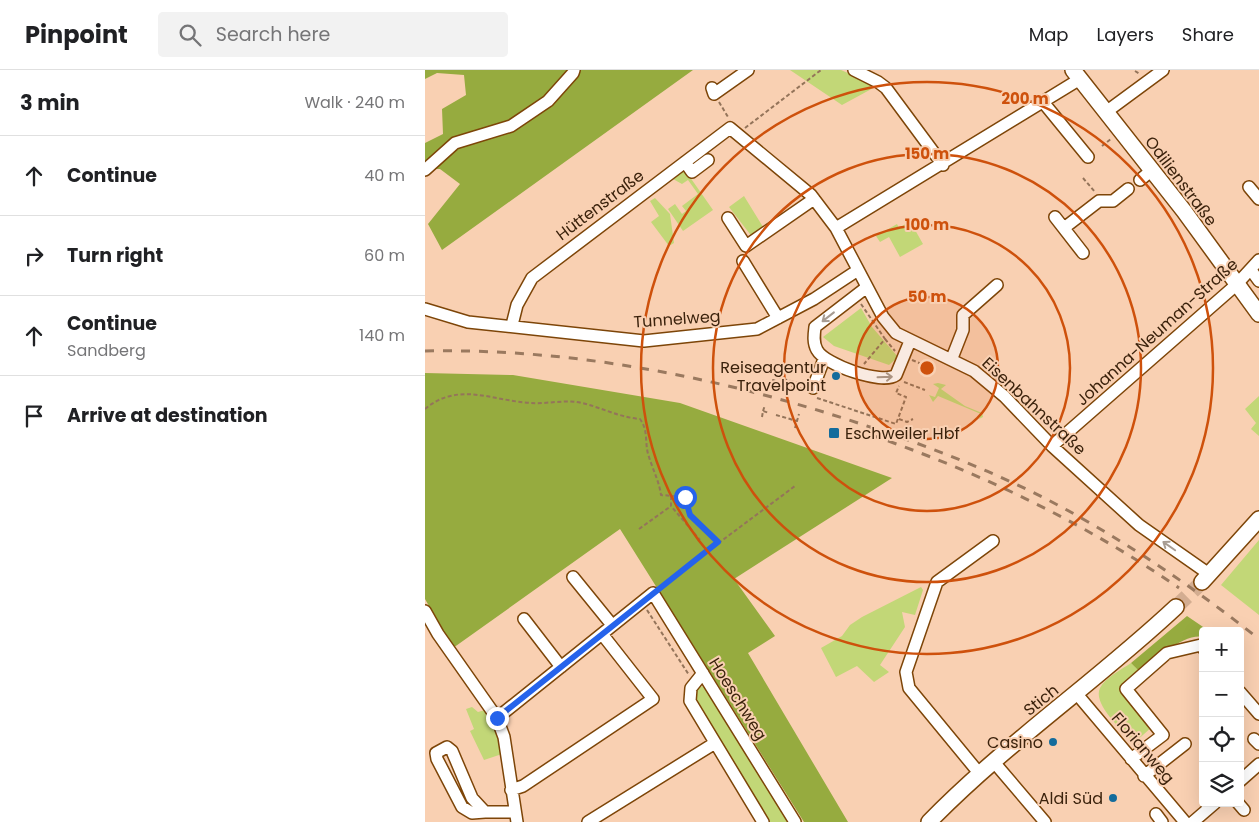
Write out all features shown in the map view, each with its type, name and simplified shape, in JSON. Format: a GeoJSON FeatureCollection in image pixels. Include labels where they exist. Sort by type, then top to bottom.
{"type":"FeatureCollection","features":[{"type":"Feature","properties":{"kind":"main road","name":"Odilienstraße"},"geometry":{"type":"LineString","coordinates":[[1077,74],[1152,170],[1259,314]]}},
{"type":"Feature","properties":{"kind":"main road"},"geometry":{"type":"LineString","coordinates":[[1205,578],[1239,544],[1259,519]]}},
{"type":"Feature","properties":{"kind":"main road","name":"Stich"},"geometry":{"type":"LineString","coordinates":[[929,822],[993,761],[1176,607]]}},
{"type":"Feature","properties":{"kind":"street"},"geometry":{"type":"LineString","coordinates":[[425,170],[455,143],[511,126],[541,106],[548,101],[573,73],[573,70]]}},
{"type":"Feature","properties":{"kind":"street"},"geometry":{"type":"LineString","coordinates":[[713,91],[748,70]]}},
{"type":"Feature","properties":{"kind":"street"},"geometry":{"type":"LineString","coordinates":[[854,70],[886,88],[943,165]]}},
{"type":"Feature","properties":{"kind":"street"},"geometry":{"type":"LineString","coordinates":[[1106,112],[1163,70]]}},
{"type":"Feature","properties":{"kind":"street"},"geometry":{"type":"LineString","coordinates":[[836,228],[943,165],[1043,102],[1077,74]]}},
{"type":"Feature","properties":{"kind":"street"},"geometry":{"type":"LineString","coordinates":[[1043,102],[1088,157]]}},
{"type":"Feature","properties":{"kind":"street","name":"Hüttenstraße"},"geometry":{"type":"LineString","coordinates":[[512,325],[517,305],[532,278],[685,162],[733,131]]}},
{"type":"Feature","properties":{"kind":"street","name":"Eisenbahnstraße"},"geometry":{"type":"LineString","coordinates":[[733,131],[814,199],[836,228],[889,326],[896,333],[910,341],[947,356],[974,371],[991,385],[1052,446],[1139,525],[1205,578]]}},
{"type":"Feature","properties":{"kind":"street"},"geometry":{"type":"LineString","coordinates":[[685,162],[692,172],[708,160]]}},
{"type":"Feature","properties":{"kind":"street"},"geometry":{"type":"LineString","coordinates":[[1139,180],[1152,170]]}},
{"type":"Feature","properties":{"kind":"street"},"geometry":{"type":"LineString","coordinates":[[1249,187],[1259,200]]}},
{"type":"Feature","properties":{"kind":"street"},"geometry":{"type":"LineString","coordinates":[[1066,226],[1099,201],[1113,201],[1129,189]]}},
{"type":"Feature","properties":{"kind":"street"},"geometry":{"type":"LineString","coordinates":[[728,218],[746,246],[814,199]]}},
{"type":"Feature","properties":{"kind":"street"},"geometry":{"type":"LineString","coordinates":[[1055,216],[1066,226],[1083,253]]}},
{"type":"Feature","properties":{"kind":"street","name":"Johanna-Neuman-Straße"},"geometry":{"type":"LineString","coordinates":[[1052,446],[1236,285],[1259,260]]}},
{"type":"Feature","properties":{"kind":"street"},"geometry":{"type":"LineString","coordinates":[[743,261],[778,318]]}},
{"type":"Feature","properties":{"kind":"street","name":"Tunnelweg"},"geometry":{"type":"LineString","coordinates":[[425,308],[468,322],[512,325],[644,341],[757,329],[814,298],[858,270]]}},
{"type":"Feature","properties":{"kind":"street"},"geometry":{"type":"LineString","coordinates":[[1251,270],[1259,281]]}},
{"type":"Feature","properties":{"kind":"street"},"geometry":{"type":"LineString","coordinates":[[947,356],[963,330],[963,314],[997,284]]}},
{"type":"Feature","properties":{"kind":"street"},"geometry":{"type":"LineString","coordinates":[[867,287],[815,327],[813,341],[817,351],[824,358],[858,372],[875,378],[892,378],[896,375],[910,341]]}},
{"type":"Feature","properties":{"kind":"street"},"geometry":{"type":"LineString","coordinates":[[814,393],[824,358]]}},
{"type":"Feature","properties":{"kind":"street"},"geometry":{"type":"LineString","coordinates":[[979,774],[909,688],[906,672],[937,582],[993,541]]}},
{"type":"Feature","properties":{"kind":"street"},"geometry":{"type":"LineString","coordinates":[[573,577],[612,625]]}},
{"type":"Feature","properties":{"kind":"street"},"geometry":{"type":"LineString","coordinates":[[497,718],[653,592]]}},
{"type":"Feature","properties":{"kind":"street","name":"Hoeschweg"},"geometry":{"type":"LineString","coordinates":[[653,592],[795,822]]}},
{"type":"Feature","properties":{"kind":"street"},"geometry":{"type":"LineString","coordinates":[[425,611],[438,634],[497,718],[504,737],[515,817]]}},
{"type":"Feature","properties":{"kind":"street"},"geometry":{"type":"LineString","coordinates":[[524,619],[561,667]]}},
{"type":"Feature","properties":{"kind":"street"},"geometry":{"type":"LineString","coordinates":[[511,790],[523,786],[653,699],[601,634]]}},
{"type":"Feature","properties":{"kind":"street"},"geometry":{"type":"LineString","coordinates":[[1131,759],[1163,735],[1126,689],[1167,653],[1199,645]]}},
{"type":"Feature","properties":{"kind":"street"},"geometry":{"type":"LineString","coordinates":[[703,673],[691,688],[691,701],[763,822]]}},
{"type":"Feature","properties":{"kind":"street","name":"Florianweg"},"geometry":{"type":"LineString","coordinates":[[1076,693],[1144,776],[1185,822]]}},
{"type":"Feature","properties":{"kind":"street"},"geometry":{"type":"LineString","coordinates":[[1244,697],[1259,714]]}},
{"type":"Feature","properties":{"kind":"street"},"geometry":{"type":"LineString","coordinates":[[588,822],[715,743]]}},
{"type":"Feature","properties":{"kind":"street"},"geometry":{"type":"LineString","coordinates":[[1144,776],[1185,744]]}},
{"type":"Feature","properties":{"kind":"street"},"geometry":{"type":"LineString","coordinates":[[485,812],[472,798],[452,751],[447,747],[436,753],[437,759],[461,807],[472,813],[485,812],[515,817],[522,822]]}},
{"type":"Feature","properties":{"kind":"street"},"geometry":{"type":"LineString","coordinates":[[993,761],[1045,822]]}},
{"type":"Feature","properties":{"kind":"street"},"geometry":{"type":"LineString","coordinates":[[1244,777],[1259,764]]}},
{"type":"Feature","properties":{"kind":"street"},"geometry":{"type":"LineString","coordinates":[[1193,822],[1210,807]]}},
{"type":"Feature","properties":{"kind":"path"},"geometry":{"type":"LineString","coordinates":[[713,91],[727,113],[733,131],[821,70]]}},
{"type":"Feature","properties":{"kind":"path"},"geometry":{"type":"LineString","coordinates":[[1102,146],[1111,139]]}},
{"type":"Feature","properties":{"kind":"path"},"geometry":{"type":"LineString","coordinates":[[1083,178],[1098,195],[1099,201]]}},
{"type":"Feature","properties":{"kind":"path"},"geometry":{"type":"LineString","coordinates":[[857,295],[861,306],[885,340],[858,372]]}},
{"type":"Feature","properties":{"kind":"path"},"geometry":{"type":"LineString","coordinates":[[777,377],[896,424],[906,397],[896,393],[901,381],[925,390]]}},
{"type":"Feature","properties":{"kind":"path"},"geometry":{"type":"LineString","coordinates":[[771,387],[773,380],[778,382]]}},
{"type":"Feature","properties":{"kind":"path"},"geometry":{"type":"LineString","coordinates":[[785,384],[798,388]]}},
{"type":"Feature","properties":{"kind":"path"},"geometry":{"type":"LineString","coordinates":[[425,409],[445,396],[453,394],[488,395],[502,400],[526,403],[575,402],[623,418],[640,419],[646,427],[648,455],[659,482],[661,495],[685,497],[690,515],[718,542]]}},
{"type":"Feature","properties":{"kind":"path"},"geometry":{"type":"LineString","coordinates":[[761,417],[765,405]]}},
{"type":"Feature","properties":{"kind":"path"},"geometry":{"type":"LineString","coordinates":[[763,412],[769,413]]}},
{"type":"Feature","properties":{"kind":"path"},"geometry":{"type":"LineString","coordinates":[[795,428],[799,414]]}},
{"type":"Feature","properties":{"kind":"path"},"geometry":{"type":"LineString","coordinates":[[776,415],[797,422]]}},
{"type":"Feature","properties":{"kind":"path"},"geometry":{"type":"LineString","coordinates":[[898,418],[907,422],[913,419]]}},
{"type":"Feature","properties":{"kind":"path"},"geometry":{"type":"LineString","coordinates":[[653,592],[795,486]]}},
{"type":"Feature","properties":{"kind":"path"},"geometry":{"type":"LineString","coordinates":[[671,496],[671,506],[700,540]]}},
{"type":"Feature","properties":{"kind":"path"},"geometry":{"type":"LineString","coordinates":[[639,529],[671,506]]}},
{"type":"Feature","properties":{"kind":"path"},"geometry":{"type":"LineString","coordinates":[[649,614],[689,675]]}},
{"type":"Feature","properties":{"kind":"green space"},"geometry":{"type":"Polygon","coordinates":[[[425,70],[693,70],[442,250],[428,224],[460,184],[440,169],[425,169],[425,143],[443,134],[442,109],[466,95],[464,75],[437,73],[425,79],[425,70]]]}},
{"type":"Feature","properties":{"kind":"green space"},"geometry":{"type":"Polygon","coordinates":[[[790,70],[841,70],[877,86],[842,105],[790,70]]]}},
{"type":"Feature","properties":{"kind":"green space"},"geometry":{"type":"Polygon","coordinates":[[[685,170],[713,210],[683,231],[668,209],[675,204],[682,214],[686,211],[682,206],[698,194],[688,180],[682,184],[673,179],[685,170]]]}},
{"type":"Feature","properties":{"kind":"green space"},"geometry":{"type":"Polygon","coordinates":[[[744,196],[765,230],[753,238],[729,207],[744,196]]]}},
{"type":"Feature","properties":{"kind":"green space"},"geometry":{"type":"Polygon","coordinates":[[[655,198],[670,214],[674,243],[669,246],[651,222],[659,216],[650,201],[655,198]]]}},
{"type":"Feature","properties":{"kind":"green space"},"geometry":{"type":"Polygon","coordinates":[[[910,221],[923,244],[900,257],[889,237],[880,242],[876,236],[897,224],[899,228],[910,221]]]}},
{"type":"Feature","properties":{"kind":"green space"},"geometry":{"type":"Polygon","coordinates":[[[861,308],[872,327],[898,357],[889,365],[834,346],[823,337],[861,308]]]}},
{"type":"Feature","properties":{"kind":"green space"},"geometry":{"type":"Polygon","coordinates":[[[425,373],[513,375],[680,403],[892,478],[734,579],[775,636],[748,653],[848,822],[804,822],[620,529],[453,648],[425,599],[425,373]]]}},
{"type":"Feature","properties":{"kind":"green space"},"geometry":{"type":"Polygon","coordinates":[[[933,384],[946,385],[941,389],[965,406],[982,413],[983,417],[979,419],[981,414],[938,396],[933,402],[929,395],[935,397],[939,388],[933,384]]]}},
{"type":"Feature","properties":{"kind":"green space"},"geometry":{"type":"Polygon","coordinates":[[[1259,396],[1259,436],[1251,429],[1256,423],[1245,409],[1259,396]]]}},
{"type":"Feature","properties":{"kind":"green space"},"geometry":{"type":"Polygon","coordinates":[[[1259,540],[1259,615],[1221,585],[1259,540]]]}},
{"type":"Feature","properties":{"kind":"green space"},"geometry":{"type":"Polygon","coordinates":[[[921,587],[923,590],[915,615],[902,612],[905,627],[880,665],[889,672],[874,682],[857,666],[836,677],[821,648],[842,636],[850,625],[862,617],[921,587]]]}},
{"type":"Feature","properties":{"kind":"green space"},"geometry":{"type":"Polygon","coordinates":[[[1187,616],[1203,627],[1199,627],[1199,637],[1178,643],[1140,672],[1131,663],[1187,616]]]}},
{"type":"Feature","properties":{"kind":"green space"},"geometry":{"type":"Polygon","coordinates":[[[1131,663],[1140,672],[1120,688],[1153,726],[1134,743],[1110,717],[1099,695],[1102,684],[1131,663]]]}},
{"type":"Feature","properties":{"kind":"green space"},"geometry":{"type":"Polygon","coordinates":[[[699,686],[705,687],[788,822],[770,822],[696,703],[694,693],[699,686]]]}},
{"type":"Feature","properties":{"kind":"green space"},"geometry":{"type":"Polygon","coordinates":[[[472,707],[478,712],[485,710],[498,734],[502,754],[484,760],[470,731],[474,729],[466,709],[472,707]]]}},
{"type":"Feature","properties":{"kind":"tunnel"},"geometry":{"type":"LineString","coordinates":[[1176,607],[1202,582]]}},
{"type":"Feature","properties":{"kind":"railway"},"geometry":{"type":"LineString","coordinates":[[425,351],[482,351],[539,355],[596,361],[652,370],[764,395],[819,410],[899,437],[951,456],[1027,489],[1076,515],[1170,573],[1259,639]]}},
{"type":"Feature","properties":{"kind":"railway"},"geometry":{"type":"LineString","coordinates":[[871,435],[951,465],[1030,501],[1106,542],[1179,588]]}},
{"type":"Feature","properties":{"kind":"place","name":"Reiseagentur Travelpoint"},"geometry":{"type":"Point","coordinates":[836,376]}},
{"type":"Feature","properties":{"kind":"place","name":"Eschweiler Hbf"},"geometry":{"type":"Point","coordinates":[834,433]}},
{"type":"Feature","properties":{"kind":"place","name":"Casino"},"geometry":{"type":"Point","coordinates":[1053,742]}},
{"type":"Feature","properties":{"kind":"place","name":"Aldi Süd"},"geometry":{"type":"Point","coordinates":[1113,798]}},
{"type":"Feature","properties":{"kind":"route"},"geometry":{"type":"LineString","coordinates":[[497,718],[718,542],[690,515],[685,497]]}}]}
